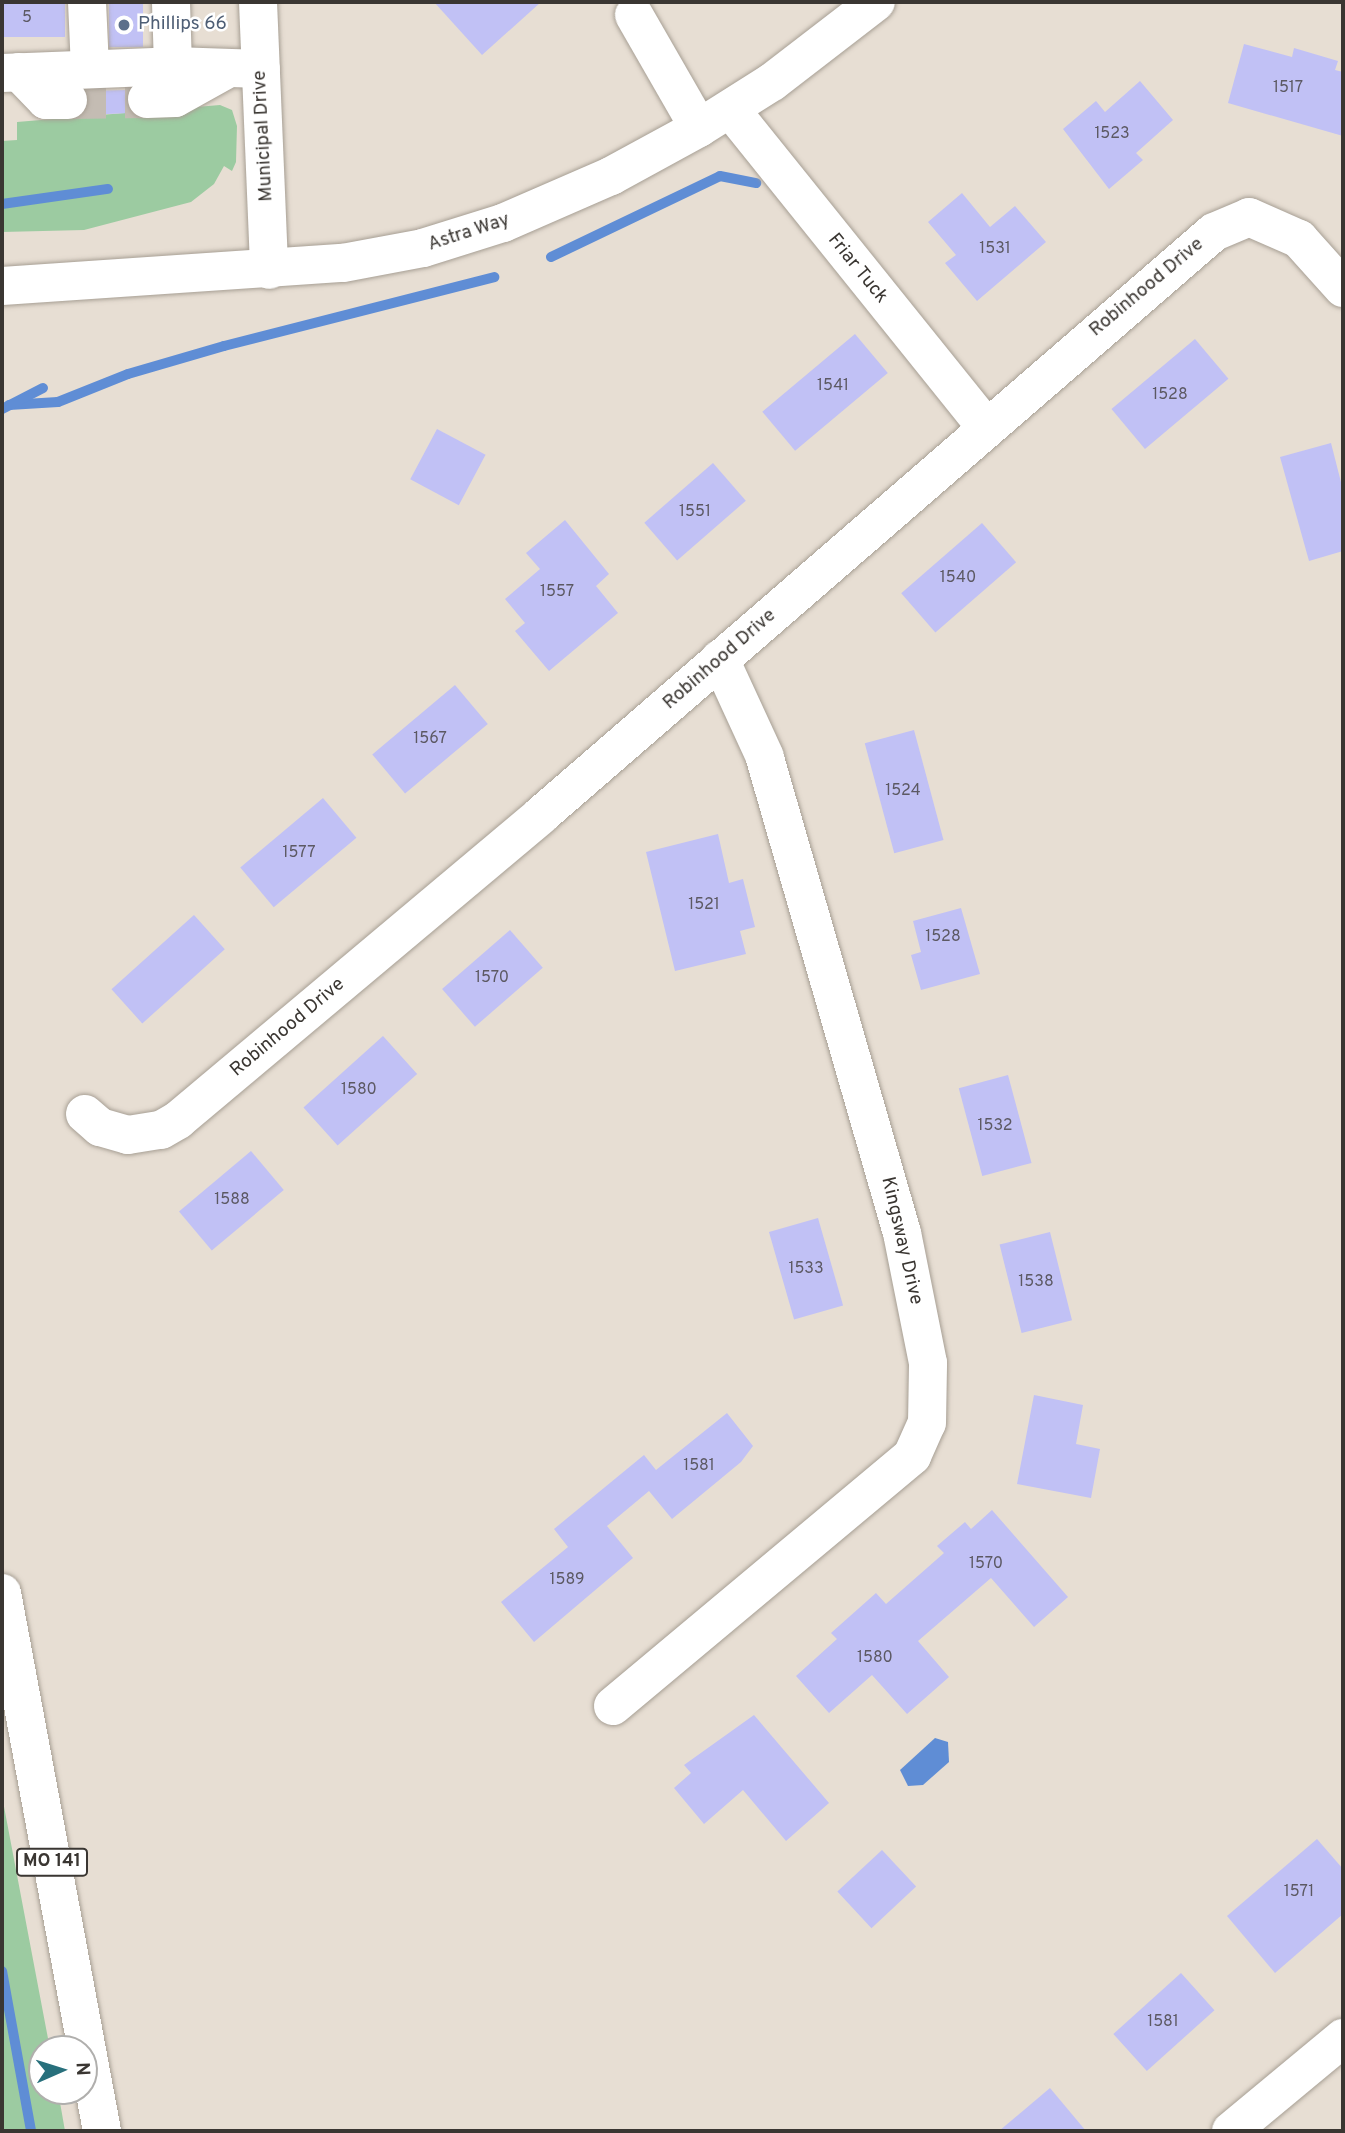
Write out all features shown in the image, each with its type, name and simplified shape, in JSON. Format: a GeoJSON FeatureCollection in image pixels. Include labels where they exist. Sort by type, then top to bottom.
{"type":"FeatureCollection","features":[{"type":"Feature","properties":{"kind":"main road"},"geometry":{"type":"LineString","coordinates":[[87,2],[90,69]]}},
{"type":"Feature","properties":{"kind":"main road"},"geometry":{"type":"LineString","coordinates":[[171,2],[173,66]]}},
{"type":"Feature","properties":{"kind":"main road","name":"Municipal Drive"},"geometry":{"type":"LineString","coordinates":[[258,2],[242,70],[269,270]]}},
{"type":"Feature","properties":{"kind":"main road","name":"Astra Way"},"geometry":{"type":"LineString","coordinates":[[2,286],[269,270],[410,251],[503,223],[611,176],[715,119],[876,2]]}},
{"type":"Feature","properties":{"kind":"main road","name":"Friar Tuck"},"geometry":{"type":"LineString","coordinates":[[634,15],[715,119],[986,427]]}},
{"type":"Feature","properties":{"kind":"main road"},"geometry":{"type":"LineString","coordinates":[[10,73],[173,66],[242,70]]}},
{"type":"Feature","properties":{"kind":"main road"},"geometry":{"type":"LineString","coordinates":[[146,99],[175,97],[242,70]]}},
{"type":"Feature","properties":{"kind":"main road"},"geometry":{"type":"LineString","coordinates":[[10,73],[46,100],[68,100]]}},
{"type":"Feature","properties":{"kind":"main road","name":"Robinhood Drive"},"geometry":{"type":"LineString","coordinates":[[85,1114],[100,1127],[128,1135],[161,1130],[178,1120],[720,659],[1184,254],[1249,216],[1299,239],[1343,288]]}},
{"type":"Feature","properties":{"kind":"main road","name":"Kingsway Drive"},"geometry":{"type":"LineString","coordinates":[[613,1706],[912,1456],[927,1423],[928,1363],[902,1233],[765,757],[720,659]]}},
{"type":"Feature","properties":{"kind":"main road","name":"MO 141"},"geometry":{"type":"LineString","coordinates":[[2,1593],[102,2131]]}},
{"type":"Feature","properties":{"kind":"main road"},"geometry":{"type":"LineString","coordinates":[[1231,2131],[1343,2038]]}},
{"type":"Feature","properties":{"kind":"green space"},"geometry":{"type":"Polygon","coordinates":[[[220,105],[232,110],[237,126],[236,162],[232,171],[224,166],[214,184],[191,202],[84,230],[2,232],[2,141],[17,140],[17,122],[220,105]]]}},
{"type":"Feature","properties":{"kind":"green space"},"geometry":{"type":"Polygon","coordinates":[[[2,1796],[47,2035],[28,2035],[28,2105],[60,2105],[65,2131],[2,2131],[2,1796]]]}},
{"type":"Feature","properties":{"kind":"water"},"geometry":{"type":"Polygon","coordinates":[[[935,1738],[948,1742],[949,1762],[923,1785],[908,1786],[900,1770],[935,1738]]]}},
{"type":"Feature","properties":{"kind":"building"},"geometry":{"type":"Polygon","coordinates":[[[2,2],[65,2],[65,37],[2,37],[2,2]]]}},
{"type":"Feature","properties":{"kind":"building","name":"Phillips 66"},"geometry":{"type":"Polygon","coordinates":[[[109,2],[143,2],[143,47],[109,47],[109,2]]]}},
{"type":"Feature","properties":{"kind":"building"},"geometry":{"type":"Polygon","coordinates":[[[434,2],[541,2],[482,55],[434,2]]]}},
{"type":"Feature","properties":{"kind":"building"},"geometry":{"type":"Polygon","coordinates":[[[1244,44],[1292,57],[1294,48],[1338,61],[1335,70],[1343,72],[1343,136],[1228,103],[1244,44]]]}},
{"type":"Feature","properties":{"kind":"building"},"geometry":{"type":"Polygon","coordinates":[[[1140,81],[1173,120],[1136,153],[1143,160],[1109,189],[1063,129],[1096,101],[1105,112],[1140,81]]]}},
{"type":"Feature","properties":{"kind":"building"},"geometry":{"type":"Polygon","coordinates":[[[127,90],[131,113],[83,115],[88,91],[127,90]]]}},
{"type":"Feature","properties":{"kind":"building"},"geometry":{"type":"Polygon","coordinates":[[[962,193],[990,227],[1015,206],[1046,242],[977,301],[945,263],[956,255],[928,222],[962,193]]]}},
{"type":"Feature","properties":{"kind":"building"},"geometry":{"type":"Polygon","coordinates":[[[855,334],[888,373],[795,451],[762,412],[855,334]]]}},
{"type":"Feature","properties":{"kind":"building"},"geometry":{"type":"Polygon","coordinates":[[[1195,339],[1228,379],[1145,449],[1112,409],[1195,339]]]}},
{"type":"Feature","properties":{"kind":"building"},"geometry":{"type":"Polygon","coordinates":[[[437,429],[486,455],[459,505],[410,479],[437,429]]]}},
{"type":"Feature","properties":{"kind":"building"},"geometry":{"type":"Polygon","coordinates":[[[1331,443],[1343,490],[1343,551],[1309,561],[1280,457],[1331,443]]]}},
{"type":"Feature","properties":{"kind":"building"},"geometry":{"type":"Polygon","coordinates":[[[713,463],[746,501],[677,560],[644,523],[713,463]]]}},
{"type":"Feature","properties":{"kind":"building"},"geometry":{"type":"Polygon","coordinates":[[[565,520],[609,574],[596,586],[618,613],[549,671],[515,631],[525,623],[505,599],[540,569],[526,553],[565,520]]]}},
{"type":"Feature","properties":{"kind":"building"},"geometry":{"type":"Polygon","coordinates":[[[982,523],[1016,562],[935,632],[901,593],[982,523]]]}},
{"type":"Feature","properties":{"kind":"building"},"geometry":{"type":"Polygon","coordinates":[[[455,685],[488,724],[405,793],[372,754],[455,685]]]}},
{"type":"Feature","properties":{"kind":"building"},"geometry":{"type":"Polygon","coordinates":[[[914,730],[944,840],[894,853],[865,743],[914,730]]]}},
{"type":"Feature","properties":{"kind":"building"},"geometry":{"type":"Polygon","coordinates":[[[323,798],[356,838],[274,907],[240,867],[323,798]]]}},
{"type":"Feature","properties":{"kind":"building"},"geometry":{"type":"Polygon","coordinates":[[[718,834],[729,883],[743,879],[755,927],[740,931],[746,954],[675,971],[646,852],[718,834]]]}},
{"type":"Feature","properties":{"kind":"building"},"geometry":{"type":"Polygon","coordinates":[[[961,908],[980,974],[921,990],[911,955],[921,952],[913,921],[961,908]]]}},
{"type":"Feature","properties":{"kind":"building"},"geometry":{"type":"Polygon","coordinates":[[[194,915],[225,949],[142,1023],[112,989],[194,915]]]}},
{"type":"Feature","properties":{"kind":"building"},"geometry":{"type":"Polygon","coordinates":[[[510,930],[543,968],[475,1027],[442,989],[510,930]]]}},
{"type":"Feature","properties":{"kind":"building"},"geometry":{"type":"Polygon","coordinates":[[[383,1036],[417,1074],[338,1145],[303,1108],[383,1036]]]}},
{"type":"Feature","properties":{"kind":"building"},"geometry":{"type":"Polygon","coordinates":[[[1008,1075],[1032,1163],[982,1176],[959,1088],[1008,1075]]]}},
{"type":"Feature","properties":{"kind":"building"},"geometry":{"type":"Polygon","coordinates":[[[251,1151],[284,1190],[212,1250],[179,1211],[251,1151]]]}},
{"type":"Feature","properties":{"kind":"building"},"geometry":{"type":"Polygon","coordinates":[[[818,1218],[843,1305],[794,1320],[769,1232],[818,1218]]]}},
{"type":"Feature","properties":{"kind":"building"},"geometry":{"type":"Polygon","coordinates":[[[1050,1232],[1072,1320],[1022,1333],[1000,1245],[1050,1232]]]}},
{"type":"Feature","properties":{"kind":"building"},"geometry":{"type":"Polygon","coordinates":[[[1034,1395],[1083,1405],[1076,1444],[1100,1449],[1091,1498],[1017,1484],[1034,1395]]]}},
{"type":"Feature","properties":{"kind":"building"},"geometry":{"type":"Polygon","coordinates":[[[727,1413],[753,1446],[741,1462],[672,1519],[649,1491],[607,1526],[633,1558],[534,1642],[501,1602],[568,1547],[554,1529],[644,1455],[656,1470],[727,1413]]]}},
{"type":"Feature","properties":{"kind":"building"},"geometry":{"type":"Polygon","coordinates":[[[992,1510],[1068,1597],[1034,1627],[991,1578],[918,1641],[949,1677],[907,1714],[872,1675],[829,1713],[796,1676],[837,1639],[831,1633],[876,1593],[886,1604],[944,1553],[937,1546],[965,1522],[971,1529],[992,1510]]]}},
{"type":"Feature","properties":{"kind":"building"},"geometry":{"type":"Polygon","coordinates":[[[754,1715],[829,1803],[786,1841],[743,1790],[704,1824],[674,1788],[691,1773],[684,1765],[754,1715]]]}},
{"type":"Feature","properties":{"kind":"building"},"geometry":{"type":"Polygon","coordinates":[[[1317,1839],[1343,1869],[1343,1914],[1275,1973],[1227,1916],[1317,1839]]]}},
{"type":"Feature","properties":{"kind":"building"},"geometry":{"type":"Polygon","coordinates":[[[882,1850],[916,1887],[871,1928],[837,1892],[882,1850]]]}},
{"type":"Feature","properties":{"kind":"building"},"geometry":{"type":"Polygon","coordinates":[[[1181,1973],[1214,2010],[1147,2071],[1113,2034],[1181,1973]]]}},
{"type":"Feature","properties":{"kind":"building"},"geometry":{"type":"Polygon","coordinates":[[[1050,2088],[1086,2131],[999,2131],[1050,2088]]]}},
{"type":"Feature","properties":{"kind":"waterway"},"geometry":{"type":"LineString","coordinates":[[551,257],[720,176],[756,183]]}},
{"type":"Feature","properties":{"kind":"waterway"},"geometry":{"type":"LineString","coordinates":[[2,204],[108,189]]}},
{"type":"Feature","properties":{"kind":"waterway"},"geometry":{"type":"LineString","coordinates":[[9,405],[58,402],[128,374],[224,346],[494,277]]}},
{"type":"Feature","properties":{"kind":"waterway"},"geometry":{"type":"LineString","coordinates":[[2,409],[43,388]]}},
{"type":"Feature","properties":{"kind":"waterway"},"geometry":{"type":"LineString","coordinates":[[2,1971],[31,2131]]}},
{"type":"Feature","properties":{"kind":"tunnel"},"geometry":{"type":"LineString","coordinates":[[68,100],[147,99]]}},
{"type":"Feature","properties":{"kind":"place","name":"Phillips 66"},"geometry":{"type":"Point","coordinates":[124,25]}}]}
